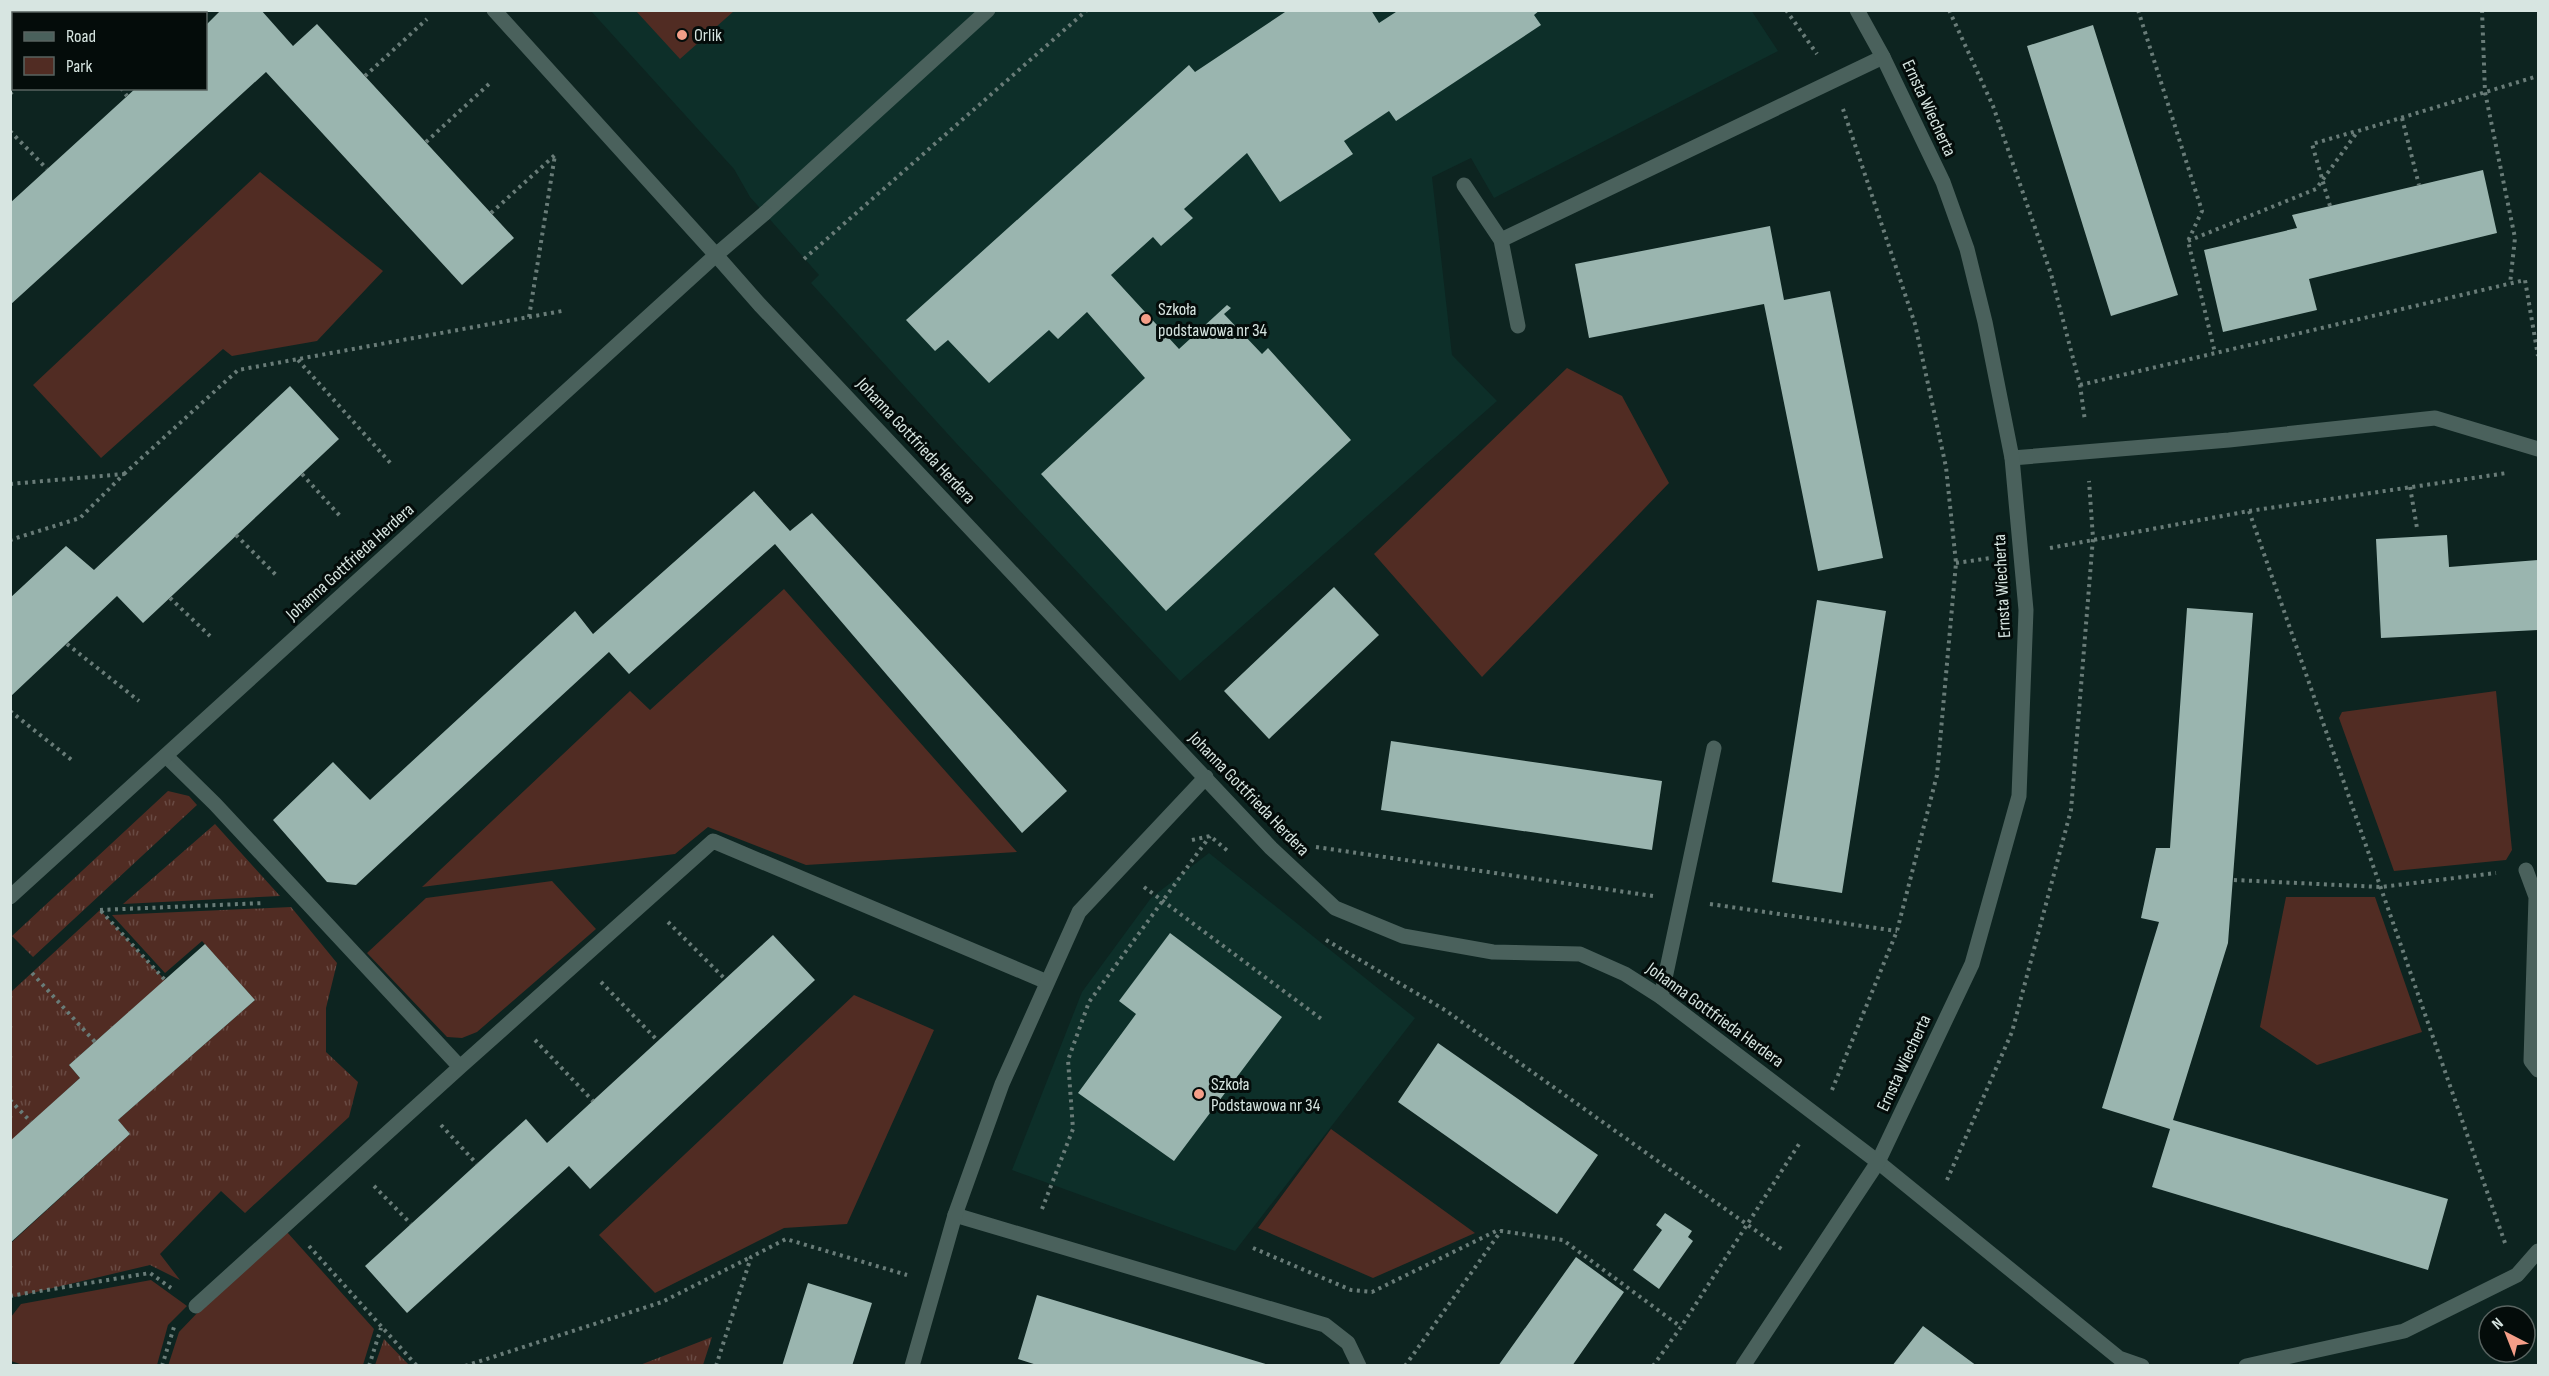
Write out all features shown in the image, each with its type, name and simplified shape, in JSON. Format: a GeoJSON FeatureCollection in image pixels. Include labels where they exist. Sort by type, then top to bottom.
{"type":"FeatureCollection","features":[{"type":"Feature","properties":{"kind":"street","name":"Johanna Gottfrieda Herdera"},"geometry":{"type":"LineString","coordinates":[[494,10],[760,305],[1206,777],[1270,848],[1335,908],[1403,936],[1493,952],[1580,954],[1625,974],[1661,997],[1878,1162]]}},
{"type":"Feature","properties":{"kind":"street","name":"Johanna Gottfrieda Herdera"},"geometry":{"type":"LineString","coordinates":[[10,897],[988,10]]}},
{"type":"Feature","properties":{"kind":"street","name":"Ernsta Wiecherta"},"geometry":{"type":"LineString","coordinates":[[1743,1365],[1878,1162],[1972,964],[2019,796],[2026,610],[2012,458],[1967,249],[1942,182],[1883,57],[1857,10]]}},
{"type":"Feature","properties":{"kind":"street"},"geometry":{"type":"LineString","coordinates":[[1501,240],[1883,57]]}},
{"type":"Feature","properties":{"kind":"street"},"geometry":{"type":"LineString","coordinates":[[1464,185],[1501,240],[1518,326]]}},
{"type":"Feature","properties":{"kind":"street"},"geometry":{"type":"LineString","coordinates":[[2012,458],[2229,440],[2435,418],[2538,449]]}},
{"type":"Feature","properties":{"kind":"street"},"geometry":{"type":"LineString","coordinates":[[1661,997],[1714,748]]}},
{"type":"Feature","properties":{"kind":"street"},"geometry":{"type":"LineString","coordinates":[[166,756],[306,901],[460,1067]]}},
{"type":"Feature","properties":{"kind":"street"},"geometry":{"type":"LineString","coordinates":[[912,1365],[956,1215],[1002,1084],[1079,912],[1206,777]]}},
{"type":"Feature","properties":{"kind":"street"},"geometry":{"type":"LineString","coordinates":[[196,1306],[712,841],[1047,982]]}},
{"type":"Feature","properties":{"kind":"street"},"geometry":{"type":"LineString","coordinates":[[2526,870],[2536,897],[2531,1061],[2538,1070]]}},
{"type":"Feature","properties":{"kind":"street"},"geometry":{"type":"LineString","coordinates":[[1878,1162],[2119,1358],[2142,1365]]}},
{"type":"Feature","properties":{"kind":"street"},"geometry":{"type":"LineString","coordinates":[[956,1215],[1325,1325],[1348,1343],[1359,1365]]}},
{"type":"Feature","properties":{"kind":"street"},"geometry":{"type":"LineString","coordinates":[[2246,1365],[2404,1331],[2517,1275],[2538,1251]]}},
{"type":"Feature","properties":{"kind":"path"},"geometry":{"type":"LineString","coordinates":[[804,259],[1087,10]]}},
{"type":"Feature","properties":{"kind":"path"},"geometry":{"type":"LineString","coordinates":[[1786,10],[1818,56],[1839,100],[1915,324],[1946,467],[1956,563],[1937,775],[1897,931],[1828,1100]]}},
{"type":"Feature","properties":{"kind":"path"},"geometry":{"type":"LineString","coordinates":[[1949,10],[1994,106],[2051,274],[2080,385],[2085,427]]}},
{"type":"Feature","properties":{"kind":"path"},"geometry":{"type":"LineString","coordinates":[[2138,10],[2202,211],[2188,241],[2215,353]]}},
{"type":"Feature","properties":{"kind":"path"},"geometry":{"type":"LineString","coordinates":[[2482,10],[2485,92],[2515,238],[2510,284]]}},
{"type":"Feature","properties":{"kind":"path"},"geometry":{"type":"LineString","coordinates":[[365,76],[427,19]]}},
{"type":"Feature","properties":{"kind":"path"},"geometry":{"type":"LineString","coordinates":[[2330,206],[2312,144],[2538,76]]}},
{"type":"Feature","properties":{"kind":"path"},"geometry":{"type":"LineString","coordinates":[[426,142],[489,84]]}},
{"type":"Feature","properties":{"kind":"path"},"geometry":{"type":"LineString","coordinates":[[123,90],[128,96]]}},
{"type":"Feature","properties":{"kind":"path"},"geometry":{"type":"LineString","coordinates":[[2402,118],[2419,185]]}},
{"type":"Feature","properties":{"kind":"path"},"geometry":{"type":"LineString","coordinates":[[10,131],[47,170]]}},
{"type":"Feature","properties":{"kind":"path"},"geometry":{"type":"LineString","coordinates":[[2188,241],[2316,189],[2358,131]]}},
{"type":"Feature","properties":{"kind":"path"},"geometry":{"type":"LineString","coordinates":[[491,213],[555,155],[529,317]]}},
{"type":"Feature","properties":{"kind":"path"},"geometry":{"type":"LineString","coordinates":[[2080,385],[2525,280],[2538,356]]}},
{"type":"Feature","properties":{"kind":"path"},"geometry":{"type":"LineString","coordinates":[[10,540],[80,518],[124,474],[238,370],[562,311]]}},
{"type":"Feature","properties":{"kind":"path"},"geometry":{"type":"LineString","coordinates":[[297,359],[393,466]]}},
{"type":"Feature","properties":{"kind":"path"},"geometry":{"type":"LineString","coordinates":[[2046,549],[2093,538],[2249,511],[2515,472]]}},
{"type":"Feature","properties":{"kind":"path"},"geometry":{"type":"LineString","coordinates":[[10,484],[124,474]]}},
{"type":"Feature","properties":{"kind":"path"},"geometry":{"type":"LineString","coordinates":[[302,474],[340,516]]}},
{"type":"Feature","properties":{"kind":"path"},"geometry":{"type":"LineString","coordinates":[[1942,1191],[2012,1032],[2071,810],[2093,538],[2089,480]]}},
{"type":"Feature","properties":{"kind":"path"},"geometry":{"type":"LineString","coordinates":[[2410,488],[2417,528]]}},
{"type":"Feature","properties":{"kind":"path"},"geometry":{"type":"LineString","coordinates":[[2249,511],[2517,1275]]}},
{"type":"Feature","properties":{"kind":"path"},"geometry":{"type":"LineString","coordinates":[[237,535],[276,575]]}},
{"type":"Feature","properties":{"kind":"path"},"geometry":{"type":"LineString","coordinates":[[1956,563],[1995,557]]}},
{"type":"Feature","properties":{"kind":"path"},"geometry":{"type":"LineString","coordinates":[[170,598],[210,636]]}},
{"type":"Feature","properties":{"kind":"path"},"geometry":{"type":"LineString","coordinates":[[67,644],[139,701]]}},
{"type":"Feature","properties":{"kind":"path"},"geometry":{"type":"LineString","coordinates":[[10,711],[73,761]]}},
{"type":"Feature","properties":{"kind":"path"},"geometry":{"type":"LineString","coordinates":[[1040,1214],[1073,1129],[1068,1060],[1089,1002],[1210,836]]}},
{"type":"Feature","properties":{"kind":"path"},"geometry":{"type":"LineString","coordinates":[[1187,842],[1210,836],[1234,857]]}},
{"type":"Feature","properties":{"kind":"path"},"geometry":{"type":"LineString","coordinates":[[1316,847],[1656,897]]}},
{"type":"Feature","properties":{"kind":"path"},"geometry":{"type":"LineString","coordinates":[[2234,880],[2381,887],[2526,870]]}},
{"type":"Feature","properties":{"kind":"path"},"geometry":{"type":"LineString","coordinates":[[1140,884],[1324,1021]]}},
{"type":"Feature","properties":{"kind":"path"},"geometry":{"type":"LineString","coordinates":[[647,900],[725,979]]}},
{"type":"Feature","properties":{"kind":"path"},"geometry":{"type":"LineString","coordinates":[[165,980],[100,910],[306,901]]}},
{"type":"Feature","properties":{"kind":"path"},"geometry":{"type":"LineString","coordinates":[[1701,903],[1897,931]]}},
{"type":"Feature","properties":{"kind":"path"},"geometry":{"type":"LineString","coordinates":[[1320,935],[1329,943],[1446,1010],[1808,1268]]}},
{"type":"Feature","properties":{"kind":"path"},"geometry":{"type":"LineString","coordinates":[[580,959],[658,1041]]}},
{"type":"Feature","properties":{"kind":"path"},"geometry":{"type":"LineString","coordinates":[[32,973],[95,1042]]}},
{"type":"Feature","properties":{"kind":"path"},"geometry":{"type":"LineString","coordinates":[[514,1018],[593,1101]]}},
{"type":"Feature","properties":{"kind":"path"},"geometry":{"type":"LineString","coordinates":[[10,1100],[31,1122]]}},
{"type":"Feature","properties":{"kind":"path"},"geometry":{"type":"LineString","coordinates":[[419,1103],[477,1164]]}},
{"type":"Feature","properties":{"kind":"path"},"geometry":{"type":"LineString","coordinates":[[1653,1365],[1681,1327],[1805,1135]]}},
{"type":"Feature","properties":{"kind":"path"},"geometry":{"type":"LineString","coordinates":[[353,1164],[411,1224]]}},
{"type":"Feature","properties":{"kind":"path"},"geometry":{"type":"LineString","coordinates":[[1253,1248],[1351,1290],[1372,1292],[1496,1231],[1563,1240],[1681,1327]]}},
{"type":"Feature","properties":{"kind":"path"},"geometry":{"type":"LineString","coordinates":[[1405,1365],[1501,1231]]}},
{"type":"Feature","properties":{"kind":"path"},"geometry":{"type":"LineString","coordinates":[[301,1238],[417,1365]]}},
{"type":"Feature","properties":{"kind":"path"},"geometry":{"type":"LineString","coordinates":[[465,1365],[662,1302],[786,1239],[911,1276]]}},
{"type":"Feature","properties":{"kind":"path"},"geometry":{"type":"LineString","coordinates":[[716,1365],[751,1257]]}},
{"type":"Feature","properties":{"kind":"path"},"geometry":{"type":"LineString","coordinates":[[10,1297],[150,1273],[196,1306],[175,1326],[162,1365]]}},
{"type":"Feature","properties":{"kind":"path"},"geometry":{"type":"LineString","coordinates":[[369,1365],[381,1327]]}},
{"type":"Feature","properties":{"kind":"shaded area","name":"Szkoła podstawowa nr 34"},"geometry":{"type":"Polygon","coordinates":[[[1751,10],[1778,51],[1494,198],[1471,158],[1432,177],[1452,355],[1497,401],[1180,681],[956,443],[811,283],[819,275],[750,197],[734,169],[591,11],[1751,10]]]}},
{"type":"Feature","properties":{"kind":"shaded area","name":"Szkoła Podstawowa nr 34"},"geometry":{"type":"Polygon","coordinates":[[[1209,853],[1415,1018],[1235,1251],[1012,1170],[1082,992],[1151,898],[1209,853]]]}},
{"type":"Feature","properties":{"kind":"green space","name":"Orlik"},"geometry":{"type":"Polygon","coordinates":[[[636,11],[734,11],[680,59],[636,11]]]}},
{"type":"Feature","properties":{"kind":"green space"},"geometry":{"type":"Polygon","coordinates":[[[260,172],[383,271],[317,341],[232,356],[223,349],[101,458],[33,385],[260,172]]]}},
{"type":"Feature","properties":{"kind":"green space"},"geometry":{"type":"Polygon","coordinates":[[[1567,368],[1622,396],[1669,483],[1482,677],[1374,554],[1567,368]]]}},
{"type":"Feature","properties":{"kind":"green space"},"geometry":{"type":"Polygon","coordinates":[[[784,589],[1017,852],[806,865],[708,827],[675,854],[422,887],[630,691],[650,710],[784,589]]]}},
{"type":"Feature","properties":{"kind":"green space"},"geometry":{"type":"Polygon","coordinates":[[[2496,691],[2512,850],[2506,860],[2394,871],[2339,718],[2342,712],[2496,691]]]}},
{"type":"Feature","properties":{"kind":"green space"},"geometry":{"type":"Polygon","coordinates":[[[168,791],[189,796],[197,805],[33,957],[12,936],[168,791]]]}},
{"type":"Feature","properties":{"kind":"green space"},"geometry":{"type":"Polygon","coordinates":[[[215,824],[280,896],[123,904],[215,824]]]}},
{"type":"Feature","properties":{"kind":"green space"},"geometry":{"type":"Polygon","coordinates":[[[552,881],[596,929],[477,1032],[462,1038],[447,1037],[367,953],[426,898],[552,881]]]}},
{"type":"Feature","properties":{"kind":"green space"},"geometry":{"type":"Polygon","coordinates":[[[2286,897],[2375,897],[2422,1032],[2317,1065],[2260,1027],[2286,897]]]}},
{"type":"Feature","properties":{"kind":"green space"},"geometry":{"type":"Polygon","coordinates":[[[291,907],[337,963],[326,1008],[326,1052],[358,1082],[349,1117],[245,1213],[221,1191],[160,1254],[180,1280],[150,1265],[15,1297],[11,1295],[11,1243],[130,1134],[118,1120],[255,1000],[202,941],[165,973],[112,915],[291,907]]]}},
{"type":"Feature","properties":{"kind":"green space"},"geometry":{"type":"Polygon","coordinates":[[[100,910],[165,980],[69,1065],[80,1078],[11,1141],[11,992],[100,910]]]}},
{"type":"Feature","properties":{"kind":"green space"},"geometry":{"type":"Polygon","coordinates":[[[854,995],[934,1030],[847,1224],[784,1228],[655,1293],[599,1235],[854,995]]]}},
{"type":"Feature","properties":{"kind":"green space"},"geometry":{"type":"Polygon","coordinates":[[[1331,1129],[1475,1233],[1373,1278],[1258,1228],[1331,1129]]]}},
{"type":"Feature","properties":{"kind":"green space"},"geometry":{"type":"Polygon","coordinates":[[[287,1232],[374,1329],[363,1365],[168,1366],[179,1332],[200,1310],[287,1232]]]}},
{"type":"Feature","properties":{"kind":"green space"},"geometry":{"type":"Polygon","coordinates":[[[151,1280],[187,1306],[168,1325],[157,1365],[26,1366],[11,1361],[11,1317],[21,1304],[151,1280]]]}},
{"type":"Feature","properties":{"kind":"green space"},"geometry":{"type":"Polygon","coordinates":[[[712,1337],[703,1365],[640,1365],[712,1337]]]}},
{"type":"Feature","properties":{"kind":"green space"},"geometry":{"type":"Polygon","coordinates":[[[384,1339],[409,1365],[375,1365],[384,1339]]]}},
{"type":"Feature","properties":{"kind":"building"},"geometry":{"type":"Polygon","coordinates":[[[221,10],[261,10],[293,46],[317,24],[514,238],[462,285],[266,72],[10,305],[10,203],[134,90],[207,90],[207,24],[221,10]]]}},
{"type":"Feature","properties":{"kind":"building"},"geometry":{"type":"Polygon","coordinates":[[[1288,10],[1371,10],[1379,23],[1399,10],[1540,10],[1534,15],[1541,25],[1396,121],[1389,111],[1344,141],[1353,154],[1280,202],[1247,153],[1184,209],[1193,218],[1161,246],[1153,237],[1111,275],[1179,349],[1227,305],[1231,308],[1224,314],[1262,354],[1268,348],[1351,440],[1166,611],[1041,474],[1145,378],[1087,312],[1058,339],[1049,330],[989,383],[948,340],[935,351],[906,320],[1189,65],[1195,72],[1288,10]]]}},
{"type":"Feature","properties":{"kind":"building"},"geometry":{"type":"Polygon","coordinates":[[[2093,25],[2178,295],[2111,316],[2027,46],[2093,25]]]}},
{"type":"Feature","properties":{"kind":"building"},"geometry":{"type":"Polygon","coordinates":[[[2483,170],[2497,233],[2309,279],[2317,310],[2223,332],[2204,250],[2297,228],[2292,215],[2483,170]]]}},
{"type":"Feature","properties":{"kind":"building"},"geometry":{"type":"Polygon","coordinates":[[[1770,226],[1784,300],[1830,291],[1883,558],[1818,571],[1764,304],[1589,338],[1575,264],[1770,226]]]}},
{"type":"Feature","properties":{"kind":"building"},"geometry":{"type":"Polygon","coordinates":[[[290,386],[339,439],[143,623],[117,596],[10,697],[10,598],[66,546],[94,570],[290,386]]]}},
{"type":"Feature","properties":{"kind":"building"},"geometry":{"type":"Polygon","coordinates":[[[754,491],[790,531],[812,513],[1067,791],[1022,833],[775,544],[629,674],[609,652],[356,885],[327,882],[273,820],[333,762],[370,800],[575,611],[593,634],[754,491]]]}},
{"type":"Feature","properties":{"kind":"building"},"geometry":{"type":"Polygon","coordinates":[[[2447,535],[2449,567],[2538,560],[2538,630],[2381,638],[2376,539],[2447,535]]]}},
{"type":"Feature","properties":{"kind":"building"},"geometry":{"type":"Polygon","coordinates":[[[1334,587],[1379,635],[1269,739],[1224,691],[1334,587]]]}},
{"type":"Feature","properties":{"kind":"building"},"geometry":{"type":"Polygon","coordinates":[[[1817,600],[1886,611],[1842,893],[1772,882],[1817,600]]]}},
{"type":"Feature","properties":{"kind":"building"},"geometry":{"type":"Polygon","coordinates":[[[2187,608],[2253,613],[2228,943],[2173,1120],[2448,1199],[2428,1270],[2152,1187],[2170,1129],[2102,1108],[2159,922],[2141,918],[2156,848],[2170,848],[2187,608]]]}},
{"type":"Feature","properties":{"kind":"building"},"geometry":{"type":"Polygon","coordinates":[[[1391,741],[1662,781],[1652,850],[1381,810],[1391,741]]]}},
{"type":"Feature","properties":{"kind":"building"},"geometry":{"type":"Polygon","coordinates":[[[1170,933],[1282,1017],[1174,1161],[1078,1093],[1136,1014],[1119,1001],[1170,933]]]}},
{"type":"Feature","properties":{"kind":"building"},"geometry":{"type":"Polygon","coordinates":[[[773,935],[815,980],[590,1189],[569,1166],[407,1313],[365,1266],[526,1119],[547,1143],[773,935]]]}},
{"type":"Feature","properties":{"kind":"building"},"geometry":{"type":"Polygon","coordinates":[[[205,944],[255,1000],[118,1120],[130,1134],[10,1243],[10,1141],[80,1078],[69,1065],[205,944]]]}},
{"type":"Feature","properties":{"kind":"building"},"geometry":{"type":"Polygon","coordinates":[[[1438,1043],[1598,1155],[1557,1214],[1398,1102],[1438,1043]]]}},
{"type":"Feature","properties":{"kind":"building"},"geometry":{"type":"Polygon","coordinates":[[[1665,1213],[1692,1231],[1688,1237],[1693,1241],[1659,1289],[1633,1270],[1662,1230],[1656,1225],[1665,1213]]]}},
{"type":"Feature","properties":{"kind":"building"},"geometry":{"type":"Polygon","coordinates":[[[1576,1257],[1624,1292],[1572,1366],[1498,1366],[1576,1257]]]}},
{"type":"Feature","properties":{"kind":"building"},"geometry":{"type":"Polygon","coordinates":[[[808,1283],[872,1303],[852,1366],[782,1366],[808,1283]]]}},
{"type":"Feature","properties":{"kind":"building"},"geometry":{"type":"Polygon","coordinates":[[[1037,1295],[1269,1366],[1040,1366],[1018,1359],[1037,1295]]]}},
{"type":"Feature","properties":{"kind":"building"},"geometry":{"type":"Polygon","coordinates":[[[1923,1326],[1977,1366],[1892,1366],[1923,1326]]]}},
{"type":"Feature","properties":{"kind":"place","name":"Orlik"},"geometry":{"type":"Point","coordinates":[682,35]}},
{"type":"Feature","properties":{"kind":"place","name":"Szkoła podstawowa nr 34"},"geometry":{"type":"Point","coordinates":[1146,319]}},
{"type":"Feature","properties":{"kind":"place","name":"Szkoła Podstawowa nr 34"},"geometry":{"type":"Point","coordinates":[1199,1094]}}]}
